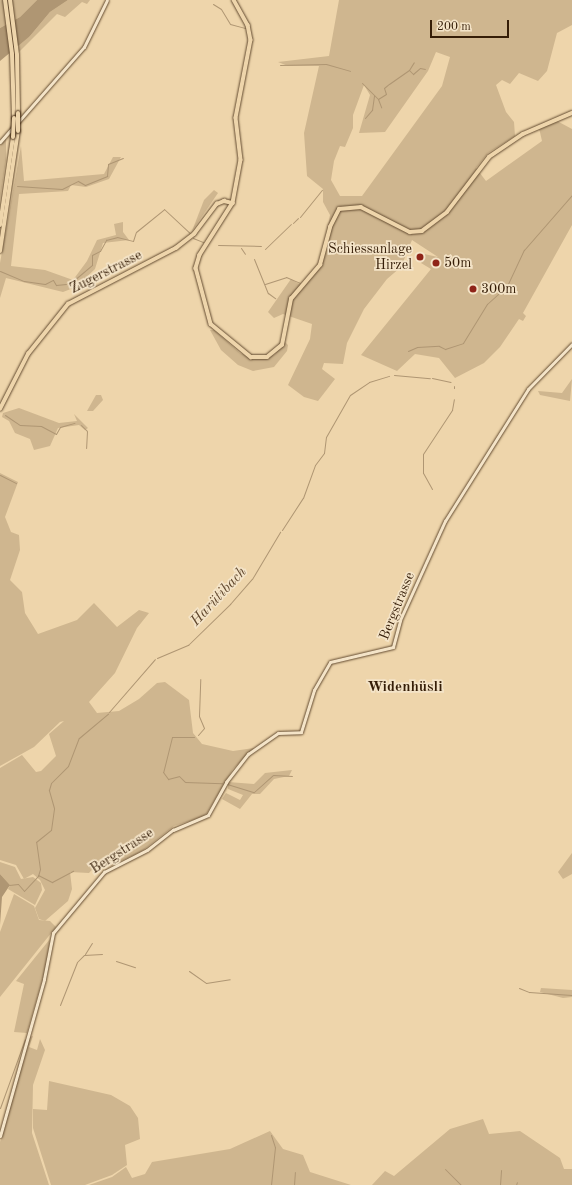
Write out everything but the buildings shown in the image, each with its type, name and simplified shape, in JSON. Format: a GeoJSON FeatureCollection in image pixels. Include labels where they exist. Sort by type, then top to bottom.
{"type":"FeatureCollection","features":[{"type":"Feature","properties":{"kind":"highway"},"geometry":{"type":"LineString","coordinates":[[5,0],[9,11]]}},
{"type":"Feature","properties":{"kind":"highway"},"geometry":{"type":"LineString","coordinates":[[0,251],[18,131],[15,65],[9,11],[10,0]]}},
{"type":"Feature","properties":{"kind":"highway"},"geometry":{"type":"LineString","coordinates":[[0,225],[13,136],[15,65]]}},
{"type":"Feature","properties":{"kind":"main road"},"geometry":{"type":"LineString","coordinates":[[234,0],[246,21],[251,40],[236,112],[242,154],[232,203],[198,259],[197,274],[211,324],[246,355],[266,357],[275,352],[284,341],[290,302],[320,265],[330,226],[339,210],[361,207],[410,232],[422,231],[447,212],[489,158],[523,134],[572,113]]}},
{"type":"Feature","properties":{"kind":"main road","name":"Zugerstrasse"},"geometry":{"type":"LineString","coordinates":[[0,409],[28,354],[68,304],[176,248],[194,234],[217,204],[224,201],[232,203]]}},
{"type":"Feature","properties":{"kind":"street"},"geometry":{"type":"LineString","coordinates":[[0,142],[80,51],[95,27],[107,0]]}},
{"type":"Feature","properties":{"kind":"street","name":"Bergstrasse"},"geometry":{"type":"LineString","coordinates":[[0,1136],[44,980],[53,932],[104,872],[147,850],[173,830],[208,815],[226,782],[248,754],[278,733],[301,732],[314,690],[330,662],[393,648],[400,620],[445,521],[528,388],[572,344]]}},
{"type":"Feature","properties":{"kind":"shaded area"},"geometry":{"type":"Polygon","coordinates":[[[0,0],[37,0],[20,17],[0,28],[0,0]]]}},
{"type":"Feature","properties":{"kind":"shaded area"},"geometry":{"type":"Polygon","coordinates":[[[37,0],[68,0],[50,12],[30,36],[0,61],[0,28],[20,17],[37,0]]]}},
{"type":"Feature","properties":{"kind":"shaded area"},"geometry":{"type":"Polygon","coordinates":[[[68,0],[90,0],[87,4],[82,2],[65,17],[57,14],[19,52],[19,44],[30,36],[50,12],[68,0]]]}},
{"type":"Feature","properties":{"kind":"shaded area"},"geometry":{"type":"Polygon","coordinates":[[[339,0],[572,0],[572,25],[557,33],[547,71],[538,81],[519,73],[510,84],[502,80],[496,85],[506,112],[514,122],[515,136],[488,153],[476,168],[486,181],[542,141],[539,128],[557,121],[572,129],[572,225],[523,313],[526,316],[523,321],[519,319],[500,347],[484,363],[455,378],[439,358],[415,354],[397,371],[361,355],[431,269],[421,263],[424,254],[438,257],[412,240],[401,267],[387,279],[364,309],[347,343],[343,364],[324,363],[322,369],[335,379],[318,401],[304,397],[288,385],[310,339],[312,324],[283,314],[274,318],[268,312],[291,279],[304,287],[321,265],[330,215],[323,202],[323,189],[307,176],[304,133],[319,66],[288,66],[278,62],[329,56],[339,0]],[[436,52],[428,71],[385,132],[359,133],[370,95],[364,85],[353,115],[353,128],[345,147],[340,146],[334,161],[331,180],[340,196],[362,196],[442,86],[450,57],[436,52]]]}},
{"type":"Feature","properties":{"kind":"shaded area"},"geometry":{"type":"Polygon","coordinates":[[[6,138],[6,160],[0,200],[0,145],[6,138]]]}},
{"type":"Feature","properties":{"kind":"shaded area"},"geometry":{"type":"Polygon","coordinates":[[[21,146],[24,181],[104,174],[113,157],[121,157],[109,179],[86,187],[71,185],[68,191],[19,194],[11,266],[45,270],[73,280],[87,261],[97,240],[116,235],[114,224],[123,222],[123,232],[129,240],[103,243],[95,269],[76,287],[63,292],[6,278],[0,298],[0,263],[21,146]]]}},
{"type":"Feature","properties":{"kind":"shaded area"},"geometry":{"type":"Polygon","coordinates":[[[214,190],[218,193],[192,231],[204,200],[214,190]]]}},
{"type":"Feature","properties":{"kind":"shaded area"},"geometry":{"type":"Polygon","coordinates":[[[210,330],[214,330],[240,353],[254,359],[274,355],[285,342],[288,345],[287,351],[274,367],[253,371],[238,365],[221,350],[210,330]]]}},
{"type":"Feature","properties":{"kind":"shaded area"},"geometry":{"type":"Polygon","coordinates":[[[572,379],[570,401],[540,395],[538,391],[562,393],[572,379]]]}},
{"type":"Feature","properties":{"kind":"shaded area"},"geometry":{"type":"Polygon","coordinates":[[[96,395],[101,395],[103,400],[93,411],[87,411],[96,395]]]}},
{"type":"Feature","properties":{"kind":"shaded area"},"geometry":{"type":"Polygon","coordinates":[[[19,408],[59,423],[77,421],[74,414],[88,428],[85,430],[79,425],[58,428],[50,446],[34,450],[30,439],[15,433],[9,421],[2,417],[3,413],[19,408]]]}},
{"type":"Feature","properties":{"kind":"shaded area"},"geometry":{"type":"Polygon","coordinates":[[[0,473],[18,482],[5,517],[11,532],[19,535],[20,550],[10,580],[22,592],[25,613],[38,634],[77,620],[94,603],[117,627],[139,610],[149,613],[137,628],[115,673],[89,702],[97,713],[119,711],[139,699],[157,683],[165,682],[189,700],[193,733],[202,744],[233,751],[254,748],[233,769],[207,813],[202,817],[174,826],[142,851],[107,868],[100,861],[89,873],[70,872],[72,889],[68,901],[45,921],[39,919],[35,908],[45,890],[40,880],[33,874],[24,879],[16,865],[0,860],[0,768],[22,755],[36,772],[41,771],[56,756],[49,734],[64,721],[60,722],[34,747],[0,766],[0,473]]]}},
{"type":"Feature","properties":{"kind":"shaded area"},"geometry":{"type":"Polygon","coordinates":[[[292,770],[289,776],[274,779],[260,794],[252,794],[240,809],[222,799],[226,793],[240,800],[243,795],[228,789],[228,782],[254,784],[265,773],[292,770]]]}},
{"type":"Feature","properties":{"kind":"shaded area"},"geometry":{"type":"Polygon","coordinates":[[[572,853],[572,874],[563,879],[558,872],[572,853]]]}},
{"type":"Feature","properties":{"kind":"shaded area"},"geometry":{"type":"Polygon","coordinates":[[[0,862],[15,867],[21,879],[33,877],[41,883],[42,890],[35,905],[8,889],[10,885],[0,874],[0,862]]]}},
{"type":"Feature","properties":{"kind":"shaded area"},"geometry":{"type":"Polygon","coordinates":[[[0,874],[10,885],[2,897],[0,925],[0,874]]]}},
{"type":"Feature","properties":{"kind":"shaded area"},"geometry":{"type":"Polygon","coordinates":[[[14,894],[34,906],[39,920],[50,921],[56,927],[0,997],[0,932],[14,894]]]}},
{"type":"Feature","properties":{"kind":"shaded area"},"geometry":{"type":"Polygon","coordinates":[[[50,939],[46,967],[27,1033],[14,1032],[24,984],[16,981],[50,939]]]}},
{"type":"Feature","properties":{"kind":"shaded area"},"geometry":{"type":"Polygon","coordinates":[[[541,988],[572,990],[572,997],[563,998],[540,992],[541,988]]]}},
{"type":"Feature","properties":{"kind":"shaded area"},"geometry":{"type":"Polygon","coordinates":[[[33,1036],[29,1047],[37,1050],[40,1039],[45,1050],[33,1085],[32,1133],[49,1185],[0,1185],[0,1142],[29,1037],[33,1036]]]}},
{"type":"Feature","properties":{"kind":"shaded area"},"geometry":{"type":"Polygon","coordinates":[[[49,1081],[111,1095],[130,1106],[138,1118],[140,1139],[125,1145],[127,1165],[112,1175],[85,1185],[51,1185],[33,1128],[33,1109],[47,1110],[49,1081]]]}},
{"type":"Feature","properties":{"kind":"shaded area"},"geometry":{"type":"Polygon","coordinates":[[[483,1119],[489,1134],[520,1131],[560,1158],[564,1169],[572,1169],[572,1185],[372,1185],[385,1171],[394,1176],[450,1129],[483,1119]]]}},
{"type":"Feature","properties":{"kind":"shaded area"},"geometry":{"type":"Polygon","coordinates":[[[270,1131],[283,1149],[303,1155],[310,1172],[351,1185],[89,1185],[112,1177],[126,1167],[132,1178],[145,1174],[152,1162],[230,1149],[270,1131]]]}},
{"type":"Feature","properties":{"kind":"waterway"},"geometry":{"type":"LineString","coordinates":[[213,4],[221,9],[230,24],[245,28]]}},
{"type":"Feature","properties":{"kind":"waterway"},"geometry":{"type":"LineString","coordinates":[[409,70],[414,62]]}},
{"type":"Feature","properties":{"kind":"waterway"},"geometry":{"type":"LineString","coordinates":[[280,65],[326,64],[350,71]]}},
{"type":"Feature","properties":{"kind":"waterway"},"geometry":{"type":"LineString","coordinates":[[378,99],[386,94],[384,88],[409,70],[413,74],[420,68],[425,69]]}},
{"type":"Feature","properties":{"kind":"waterway"},"geometry":{"type":"LineString","coordinates":[[362,83],[378,99],[381,107]]}},
{"type":"Feature","properties":{"kind":"waterway"},"geometry":{"type":"LineString","coordinates":[[365,118],[372,110],[374,95]]}},
{"type":"Feature","properties":{"kind":"waterway"},"geometry":{"type":"LineString","coordinates":[[17,186],[62,189],[78,181],[85,185],[107,176],[108,164],[123,158]]}},
{"type":"Feature","properties":{"kind":"waterway"},"geometry":{"type":"LineString","coordinates":[[300,217],[322,190]]}},
{"type":"Feature","properties":{"kind":"waterway"},"geometry":{"type":"LineString","coordinates":[[408,351],[417,347],[439,346],[445,349],[463,343],[487,304],[507,286],[524,250],[572,195]]}},
{"type":"Feature","properties":{"kind":"waterway"},"geometry":{"type":"LineString","coordinates":[[73,281],[92,265],[92,255],[100,251],[106,240],[117,237],[133,241],[136,232],[164,209],[190,233]]}},
{"type":"Feature","properties":{"kind":"waterway"},"geometry":{"type":"LineString","coordinates":[[293,223],[298,218]]}},
{"type":"Feature","properties":{"kind":"waterway"},"geometry":{"type":"LineString","coordinates":[[265,249],[291,224]]}},
{"type":"Feature","properties":{"kind":"waterway"},"geometry":{"type":"LineString","coordinates":[[193,238],[203,242]]}},
{"type":"Feature","properties":{"kind":"waterway"},"geometry":{"type":"LineString","coordinates":[[218,245],[261,246]]}},
{"type":"Feature","properties":{"kind":"waterway"},"geometry":{"type":"LineString","coordinates":[[241,248],[245,254]]}},
{"type":"Feature","properties":{"kind":"waterway"},"geometry":{"type":"LineString","coordinates":[[254,259],[268,293],[275,298]]}},
{"type":"Feature","properties":{"kind":"waterway"},"geometry":{"type":"LineString","coordinates":[[0,271],[24,281],[45,284],[53,280],[56,285],[66,284]]}},
{"type":"Feature","properties":{"kind":"waterway"},"geometry":{"type":"LineString","coordinates":[[265,284],[286,277],[300,283]]}},
{"type":"Feature","properties":{"kind":"waterway"},"geometry":{"type":"LineString","coordinates":[[394,375],[430,378]]}},
{"type":"Feature","properties":{"kind":"waterway"},"geometry":{"type":"LineString","coordinates":[[282,530],[303,498],[315,465],[324,453],[326,437],[350,395],[369,382],[389,376]]}},
{"type":"Feature","properties":{"kind":"waterway"},"geometry":{"type":"LineString","coordinates":[[432,378],[451,382]]}},
{"type":"Feature","properties":{"kind":"waterway"},"geometry":{"type":"LineString","coordinates":[[432,489],[423,473],[423,454],[452,410],[454,399]]}},
{"type":"Feature","properties":{"kind":"waterway"},"geometry":{"type":"LineString","coordinates":[[5,415],[20,425],[41,426],[56,434],[60,427],[74,423]]}},
{"type":"Feature","properties":{"kind":"waterway"},"geometry":{"type":"LineString","coordinates":[[81,425],[87,431],[86,448]]}},
{"type":"Feature","properties":{"kind":"waterway"},"geometry":{"type":"LineString","coordinates":[[0,475],[16,483]]}},
{"type":"Feature","properties":{"kind":"waterway","name":"Harütibach"},"geometry":{"type":"LineString","coordinates":[[157,658],[188,645],[230,604],[252,579],[280,532]]}},
{"type":"Feature","properties":{"kind":"waterway","name":"Harütibach"},"geometry":{"type":"LineString","coordinates":[[109,712],[155,659]]}},
{"type":"Feature","properties":{"kind":"waterway"},"geometry":{"type":"LineString","coordinates":[[198,735],[204,728],[199,716],[200,679]]}},
{"type":"Feature","properties":{"kind":"waterway","name":"Harütibach"},"geometry":{"type":"LineString","coordinates":[[9,885],[18,884],[24,891],[38,876],[40,869],[36,842],[51,830],[54,808],[49,790],[51,783],[68,766],[79,738],[108,714]]}},
{"type":"Feature","properties":{"kind":"waterway"},"geometry":{"type":"LineString","coordinates":[[194,737],[172,737],[163,772],[168,779],[179,776],[185,782],[222,783]]}},
{"type":"Feature","properties":{"kind":"waterway"},"geometry":{"type":"LineString","coordinates":[[227,784],[254,792],[273,775],[292,776]]}},
{"type":"Feature","properties":{"kind":"waterway"},"geometry":{"type":"LineString","coordinates":[[38,875],[52,882],[73,871]]}},
{"type":"Feature","properties":{"kind":"waterway"},"geometry":{"type":"LineString","coordinates":[[85,954],[92,943]]}},
{"type":"Feature","properties":{"kind":"waterway"},"geometry":{"type":"LineString","coordinates":[[60,1005],[77,962],[84,955],[102,954]]}},
{"type":"Feature","properties":{"kind":"waterway"},"geometry":{"type":"LineString","coordinates":[[116,961],[135,967]]}},
{"type":"Feature","properties":{"kind":"waterway"},"geometry":{"type":"LineString","coordinates":[[189,971],[206,983],[230,979]]}},
{"type":"Feature","properties":{"kind":"waterway"},"geometry":{"type":"LineString","coordinates":[[519,988],[529,992],[572,995]]}},
{"type":"Feature","properties":{"kind":"waterway"},"geometry":{"type":"LineString","coordinates":[[0,1108],[25,1039]]}},
{"type":"Feature","properties":{"kind":"waterway"},"geometry":{"type":"LineString","coordinates":[[271,1135],[275,1147],[271,1185]]}},
{"type":"Feature","properties":{"kind":"waterway"},"geometry":{"type":"LineString","coordinates":[[445,1169],[461,1185]]}},
{"type":"Feature","properties":{"kind":"waterway"},"geometry":{"type":"LineString","coordinates":[[500,1185],[501,1170]]}},
{"type":"Feature","properties":{"kind":"waterway"},"geometry":{"type":"LineString","coordinates":[[294,1185],[295,1172]]}},
{"type":"Feature","properties":{"kind":"place","name":"Schiessanlage Hirzel"},"geometry":{"type":"Point","coordinates":[420,257]}},
{"type":"Feature","properties":{"kind":"place","name":"50m"},"geometry":{"type":"Point","coordinates":[436,263]}},
{"type":"Feature","properties":{"kind":"place","name":"300m"},"geometry":{"type":"Point","coordinates":[473,289]}},
{"type":"Feature","properties":{"kind":"district","name":"Widenhüsli"},"geometry":{"type":"Point","coordinates":[405,688]}}]}
